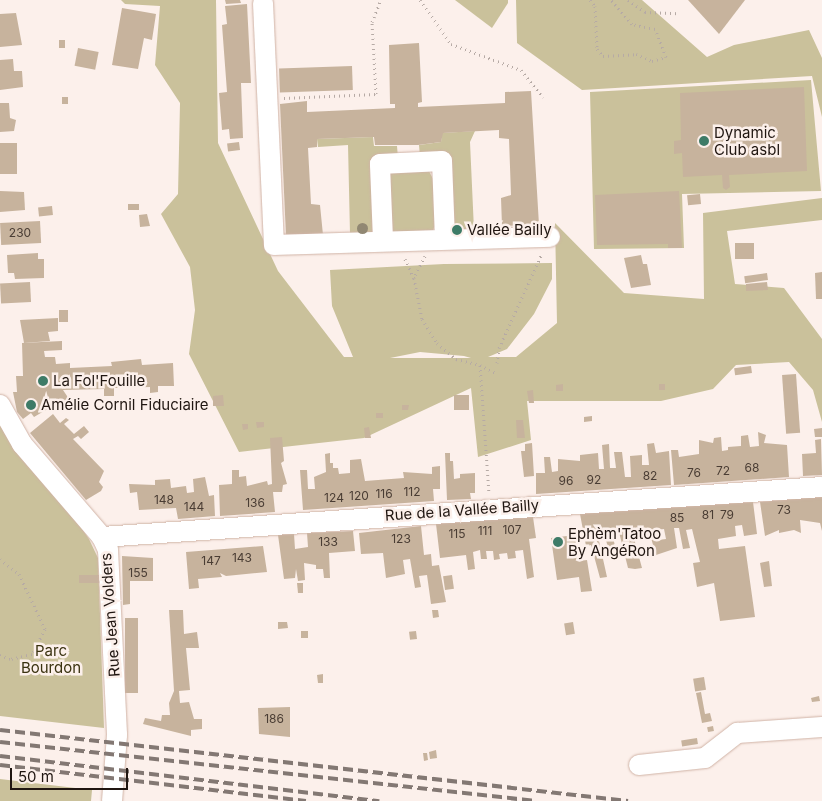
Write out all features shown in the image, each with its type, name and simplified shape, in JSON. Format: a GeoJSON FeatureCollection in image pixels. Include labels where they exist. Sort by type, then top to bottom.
{"type":"FeatureCollection","features":[{"type":"Feature","properties":{"kind":"street"},"geometry":{"type":"LineString","coordinates":[[263,3],[274,245],[440,238],[550,237]]}},
{"type":"Feature","properties":{"kind":"street"},"geometry":{"type":"LineString","coordinates":[[383,240],[380,164],[442,161],[440,238]]}},
{"type":"Feature","properties":{"kind":"street","name":"Rue Jean Volders"},"geometry":{"type":"LineString","coordinates":[[0,405],[22,444],[102,537],[110,563],[117,735],[112,801]]}},
{"type":"Feature","properties":{"kind":"street","name":"Rue de la Vallée Bailly"},"geometry":{"type":"LineString","coordinates":[[102,537],[490,508],[822,486]]}},
{"type":"Feature","properties":{"kind":"street"},"geometry":{"type":"LineString","coordinates":[[639,765],[705,758],[737,733],[822,727]]}},
{"type":"Feature","properties":{"kind":"path"},"geometry":{"type":"LineString","coordinates":[[267,99],[376,94],[372,22],[382,0]]}},
{"type":"Feature","properties":{"kind":"path"},"geometry":{"type":"LineString","coordinates":[[420,0],[451,44],[521,70],[543,98]]}},
{"type":"Feature","properties":{"kind":"path"},"geometry":{"type":"LineString","coordinates":[[590,0],[595,6],[597,49],[603,56],[636,54],[652,61],[666,57],[655,29],[632,24],[611,0]]}},
{"type":"Feature","properties":{"kind":"path"},"geometry":{"type":"LineString","coordinates":[[628,0],[645,12],[678,13]]}},
{"type":"Feature","properties":{"kind":"path"},"geometry":{"type":"LineString","coordinates":[[497,363],[500,348],[550,237]]}},
{"type":"Feature","properties":{"kind":"path"},"geometry":{"type":"LineString","coordinates":[[440,238],[414,278],[422,319],[437,343],[456,359],[480,365],[496,372]]}},
{"type":"Feature","properties":{"kind":"path"},"geometry":{"type":"LineString","coordinates":[[480,365],[490,508]]}},
{"type":"Feature","properties":{"kind":"path"},"geometry":{"type":"LineString","coordinates":[[0,559],[19,574],[45,628],[32,654],[10,659],[0,655]]}},
{"type":"Feature","properties":{"kind":"green space"},"geometry":{"type":"Polygon","coordinates":[[[121,0],[216,0],[218,143],[278,271],[344,357],[353,357],[332,306],[330,270],[444,264],[552,263],[552,279],[534,314],[507,349],[488,357],[516,357],[557,323],[555,223],[624,293],[704,299],[703,213],[822,198],[822,220],[727,231],[735,284],[784,288],[822,339],[822,422],[813,390],[789,362],[736,365],[713,389],[661,401],[527,401],[531,440],[478,457],[471,388],[364,438],[239,452],[189,354],[195,310],[190,267],[161,214],[178,194],[180,103],[155,65],[160,6],[125,4],[121,0]],[[420,352],[390,358],[471,358],[420,352]]]}},
{"type":"Feature","properties":{"kind":"green space"},"geometry":{"type":"Polygon","coordinates":[[[455,0],[508,0],[508,3],[492,28],[455,0]]]}},
{"type":"Feature","properties":{"kind":"green space"},"geometry":{"type":"Polygon","coordinates":[[[516,0],[642,0],[707,57],[734,45],[809,30],[822,58],[822,117],[812,76],[582,90],[517,43],[516,0]]]}},
{"type":"Feature","properties":{"kind":"green space","name":"Dynamic Club asbl"},"geometry":{"type":"Polygon","coordinates":[[[811,80],[821,191],[682,194],[684,248],[594,249],[590,92],[811,80]]]}},
{"type":"Feature","properties":{"kind":"green space"},"geometry":{"type":"Polygon","coordinates":[[[475,131],[470,142],[474,230],[450,231],[446,156],[420,157],[419,145],[441,142],[442,133],[475,131]]]}},
{"type":"Feature","properties":{"kind":"green space"},"geometry":{"type":"Polygon","coordinates":[[[373,137],[374,146],[397,146],[398,158],[371,158],[374,234],[350,234],[348,145],[318,147],[317,139],[373,137]]]}},
{"type":"Feature","properties":{"kind":"green space"},"geometry":{"type":"Polygon","coordinates":[[[429,171],[433,179],[436,224],[433,230],[393,233],[390,231],[390,173],[429,171]]]}},
{"type":"Feature","properties":{"kind":"green space","name":"Parc Bourdon"},"geometry":{"type":"Polygon","coordinates":[[[0,406],[89,539],[98,558],[104,728],[0,716],[0,406]]]}},
{"type":"Feature","properties":{"kind":"green space"},"geometry":{"type":"Polygon","coordinates":[[[0,779],[92,790],[91,801],[0,801],[0,779]]]}},
{"type":"Feature","properties":{"kind":"building"},"geometry":{"type":"Polygon","coordinates":[[[225,0],[240,0],[241,3],[226,4],[225,0]]]}},
{"type":"Feature","properties":{"kind":"building"},"geometry":{"type":"Polygon","coordinates":[[[688,0],[745,0],[719,34],[688,0]]]}},
{"type":"Feature","properties":{"kind":"building"},"geometry":{"type":"Polygon","coordinates":[[[247,4],[251,83],[241,83],[243,138],[230,139],[229,129],[222,130],[219,93],[227,92],[222,25],[227,24],[225,6],[247,4]]]}},
{"type":"Feature","properties":{"kind":"building"},"geometry":{"type":"Polygon","coordinates":[[[122,8],[156,14],[152,40],[144,38],[138,69],[112,65],[122,8]]]}},
{"type":"Feature","properties":{"kind":"building"},"geometry":{"type":"Polygon","coordinates":[[[16,13],[22,45],[0,47],[0,14],[16,13]]]}},
{"type":"Feature","properties":{"kind":"building"},"geometry":{"type":"Polygon","coordinates":[[[59,40],[65,40],[65,48],[59,48],[59,40]]]}},
{"type":"Feature","properties":{"kind":"building"},"geometry":{"type":"Polygon","coordinates":[[[419,43],[422,102],[418,103],[418,107],[505,103],[505,92],[531,91],[539,225],[502,226],[501,198],[511,195],[509,139],[499,138],[499,130],[443,133],[441,142],[418,145],[375,145],[374,137],[317,139],[317,147],[308,148],[311,204],[320,205],[323,235],[286,236],[280,104],[307,101],[307,112],[395,108],[395,104],[390,104],[389,45],[419,43]]]}},
{"type":"Feature","properties":{"kind":"building"},"geometry":{"type":"Polygon","coordinates":[[[78,48],[99,52],[95,70],[75,66],[78,48]]]}},
{"type":"Feature","properties":{"kind":"building"},"geometry":{"type":"Polygon","coordinates":[[[13,59],[14,71],[22,71],[23,87],[0,90],[0,60],[13,59]]]}},
{"type":"Feature","properties":{"kind":"building"},"geometry":{"type":"Polygon","coordinates":[[[352,66],[353,90],[280,93],[279,69],[352,66]]]}},
{"type":"Feature","properties":{"kind":"building"},"geometry":{"type":"Polygon","coordinates":[[[804,87],[807,171],[729,175],[730,187],[726,190],[723,188],[722,175],[683,177],[682,153],[674,154],[674,141],[681,140],[680,93],[804,87]]]}},
{"type":"Feature","properties":{"kind":"building"},"geometry":{"type":"Polygon","coordinates":[[[62,97],[68,97],[68,104],[62,104],[62,97]]]}},
{"type":"Feature","properties":{"kind":"building"},"geometry":{"type":"Polygon","coordinates":[[[0,103],[9,103],[10,118],[16,120],[14,131],[0,132],[0,103]]]}},
{"type":"Feature","properties":{"kind":"building"},"geometry":{"type":"Polygon","coordinates":[[[239,142],[240,150],[228,151],[227,143],[239,142]]]}},
{"type":"Feature","properties":{"kind":"building"},"geometry":{"type":"Polygon","coordinates":[[[0,143],[17,143],[17,174],[0,174],[0,143]]]}},
{"type":"Feature","properties":{"kind":"building"},"geometry":{"type":"Polygon","coordinates":[[[0,191],[24,192],[25,210],[0,212],[0,191]]]}},
{"type":"Feature","properties":{"kind":"building"},"geometry":{"type":"Polygon","coordinates":[[[679,191],[682,248],[668,248],[668,244],[597,245],[595,195],[679,191]]]}},
{"type":"Feature","properties":{"kind":"building"},"geometry":{"type":"Polygon","coordinates":[[[700,194],[701,204],[688,205],[687,195],[700,194]]]}},
{"type":"Feature","properties":{"kind":"building"},"geometry":{"type":"Polygon","coordinates":[[[128,204],[139,204],[139,210],[128,210],[128,204]]]}},
{"type":"Feature","properties":{"kind":"building"},"geometry":{"type":"Polygon","coordinates":[[[52,206],[53,215],[39,216],[38,207],[52,206]]]}},
{"type":"Feature","properties":{"kind":"building"},"geometry":{"type":"Polygon","coordinates":[[[147,214],[150,226],[140,227],[139,215],[147,214]]]}},
{"type":"Feature","properties":{"kind":"building"},"geometry":{"type":"Polygon","coordinates":[[[40,221],[41,243],[1,245],[0,223],[40,221]]]}},
{"type":"Feature","properties":{"kind":"building"},"geometry":{"type":"Polygon","coordinates":[[[735,243],[754,243],[754,259],[735,259],[735,243]]]}},
{"type":"Feature","properties":{"kind":"building"},"geometry":{"type":"Polygon","coordinates":[[[38,253],[38,259],[44,259],[44,278],[15,279],[14,273],[8,273],[7,255],[38,253]]]}},
{"type":"Feature","properties":{"kind":"building"},"geometry":{"type":"Polygon","coordinates":[[[641,255],[643,264],[647,264],[651,285],[631,288],[624,258],[641,255]]]}},
{"type":"Feature","properties":{"kind":"building"},"geometry":{"type":"Polygon","coordinates":[[[822,272],[822,299],[816,299],[815,273],[822,272]]]}},
{"type":"Feature","properties":{"kind":"building"},"geometry":{"type":"Polygon","coordinates":[[[767,273],[768,280],[745,283],[744,276],[767,273]]]}},
{"type":"Feature","properties":{"kind":"building"},"geometry":{"type":"Polygon","coordinates":[[[30,282],[31,302],[1,304],[0,284],[30,282]]]}},
{"type":"Feature","properties":{"kind":"building"},"geometry":{"type":"Polygon","coordinates":[[[767,282],[768,290],[746,291],[746,284],[767,282]]]}},
{"type":"Feature","properties":{"kind":"building"},"geometry":{"type":"Polygon","coordinates":[[[59,310],[68,310],[68,322],[59,322],[59,310]]]}},
{"type":"Feature","properties":{"kind":"building"},"geometry":{"type":"Polygon","coordinates":[[[58,318],[58,331],[48,332],[50,341],[24,343],[20,320],[58,318]]]}},
{"type":"Feature","properties":{"kind":"building"},"geometry":{"type":"Polygon","coordinates":[[[62,341],[62,350],[44,351],[45,357],[55,357],[56,364],[70,363],[70,368],[112,366],[111,362],[141,359],[142,365],[173,363],[174,386],[158,386],[158,392],[150,393],[150,387],[114,388],[114,396],[104,396],[104,389],[63,390],[71,402],[60,410],[56,404],[34,417],[31,413],[23,419],[17,412],[13,392],[17,392],[16,376],[23,376],[22,343],[62,341]]]}},
{"type":"Feature","properties":{"kind":"building"},"geometry":{"type":"Polygon","coordinates":[[[751,366],[752,373],[735,375],[734,368],[751,366]]]}},
{"type":"Feature","properties":{"kind":"building"},"geometry":{"type":"Polygon","coordinates":[[[796,374],[800,433],[786,434],[782,375],[796,374]]]}},
{"type":"Feature","properties":{"kind":"building"},"geometry":{"type":"Polygon","coordinates":[[[563,384],[563,391],[556,391],[556,385],[563,384]]]}},
{"type":"Feature","properties":{"kind":"building"},"geometry":{"type":"Polygon","coordinates":[[[659,384],[665,384],[665,390],[659,390],[659,384]]]}},
{"type":"Feature","properties":{"kind":"building"},"geometry":{"type":"Polygon","coordinates":[[[533,390],[534,403],[529,403],[527,391],[533,390]]]}},
{"type":"Feature","properties":{"kind":"building"},"geometry":{"type":"Polygon","coordinates":[[[223,395],[224,406],[213,406],[213,396],[223,395]]]}},
{"type":"Feature","properties":{"kind":"building"},"geometry":{"type":"Polygon","coordinates":[[[454,395],[469,395],[469,410],[454,410],[454,395]]]}},
{"type":"Feature","properties":{"kind":"building"},"geometry":{"type":"Polygon","coordinates":[[[402,405],[409,405],[408,410],[402,410],[402,405]]]}},
{"type":"Feature","properties":{"kind":"building"},"geometry":{"type":"Polygon","coordinates":[[[376,413],[383,413],[383,418],[376,418],[376,413]]]}},
{"type":"Feature","properties":{"kind":"building"},"geometry":{"type":"Polygon","coordinates":[[[53,414],[60,423],[66,418],[69,420],[64,424],[74,434],[84,426],[89,432],[81,439],[78,436],[73,439],[104,471],[99,482],[103,487],[101,491],[86,500],[30,433],[53,414]]]}},
{"type":"Feature","properties":{"kind":"building"},"geometry":{"type":"Polygon","coordinates":[[[592,416],[592,421],[584,422],[584,417],[592,416]]]}},
{"type":"Feature","properties":{"kind":"building"},"geometry":{"type":"Polygon","coordinates":[[[516,420],[523,420],[525,438],[517,438],[516,420]]]}},
{"type":"Feature","properties":{"kind":"building"},"geometry":{"type":"Polygon","coordinates":[[[256,422],[264,422],[264,427],[257,428],[256,422]]]}},
{"type":"Feature","properties":{"kind":"building"},"geometry":{"type":"Polygon","coordinates":[[[242,424],[248,424],[248,429],[243,430],[242,424]]]}},
{"type":"Feature","properties":{"kind":"building"},"geometry":{"type":"Polygon","coordinates":[[[369,427],[371,438],[365,438],[364,428],[369,427]]]}},
{"type":"Feature","properties":{"kind":"building"},"geometry":{"type":"Polygon","coordinates":[[[822,428],[822,437],[815,437],[814,429],[822,428]]]}},
{"type":"Feature","properties":{"kind":"building"},"geometry":{"type":"Polygon","coordinates":[[[758,432],[766,435],[764,443],[787,445],[789,477],[674,485],[671,450],[678,450],[679,457],[699,454],[699,440],[713,443],[714,438],[721,437],[722,451],[728,450],[728,447],[741,446],[741,436],[748,435],[750,447],[759,446],[758,432]]]}},
{"type":"Feature","properties":{"kind":"building"},"geometry":{"type":"Polygon","coordinates":[[[282,437],[284,461],[281,463],[287,484],[283,485],[282,492],[273,492],[275,512],[220,516],[219,485],[232,484],[232,470],[239,470],[239,477],[246,476],[247,486],[267,481],[268,485],[272,484],[270,438],[282,437]]]}},
{"type":"Feature","properties":{"kind":"building"},"geometry":{"type":"Polygon","coordinates":[[[821,439],[822,475],[803,476],[802,454],[816,453],[815,440],[821,439]]]}},
{"type":"Feature","properties":{"kind":"building"},"geometry":{"type":"Polygon","coordinates":[[[532,443],[534,476],[524,477],[521,451],[525,451],[525,444],[532,443]]]}},
{"type":"Feature","properties":{"kind":"building"},"geometry":{"type":"Polygon","coordinates":[[[654,443],[656,453],[669,451],[671,485],[536,494],[536,473],[545,473],[544,457],[550,457],[552,472],[558,471],[558,459],[580,461],[580,455],[598,453],[599,469],[604,469],[602,445],[609,444],[610,468],[616,468],[614,452],[622,452],[625,477],[631,477],[630,456],[642,455],[642,465],[649,465],[647,444],[654,443]]]}},
{"type":"Feature","properties":{"kind":"building"},"geometry":{"type":"Polygon","coordinates":[[[330,453],[330,463],[333,463],[333,468],[338,468],[339,474],[350,473],[350,460],[361,459],[365,481],[404,478],[403,472],[432,474],[432,467],[440,466],[440,489],[433,489],[434,501],[303,510],[300,470],[307,470],[308,489],[315,489],[314,477],[326,472],[325,454],[330,453]]]}},
{"type":"Feature","properties":{"kind":"building"},"geometry":{"type":"Polygon","coordinates":[[[445,453],[450,453],[450,461],[453,461],[454,479],[460,478],[460,474],[475,473],[475,493],[470,493],[471,499],[447,500],[445,453]]]}},
{"type":"Feature","properties":{"kind":"building"},"geometry":{"type":"Polygon","coordinates":[[[205,477],[209,496],[214,495],[215,516],[178,519],[176,508],[139,510],[137,492],[130,493],[129,484],[155,485],[155,480],[170,479],[171,488],[186,486],[187,493],[194,492],[193,479],[205,477]]]}},
{"type":"Feature","properties":{"kind":"building"},"geometry":{"type":"Polygon","coordinates":[[[822,497],[822,531],[820,523],[800,520],[801,533],[794,530],[779,533],[779,530],[765,536],[760,502],[822,497]]]}},
{"type":"Feature","properties":{"kind":"building"},"geometry":{"type":"Polygon","coordinates":[[[753,502],[757,534],[744,536],[742,525],[735,526],[736,536],[718,539],[719,549],[745,546],[755,617],[720,621],[714,583],[697,587],[693,563],[700,562],[692,529],[686,530],[690,548],[683,549],[679,528],[674,528],[677,548],[656,555],[651,538],[645,540],[641,530],[632,531],[642,568],[635,569],[628,568],[619,532],[612,532],[616,551],[609,552],[606,540],[599,541],[607,577],[600,578],[591,545],[586,546],[580,514],[753,502]],[[664,529],[656,530],[658,540],[666,539],[664,529]]]}},
{"type":"Feature","properties":{"kind":"building"},"geometry":{"type":"Polygon","coordinates":[[[533,517],[536,538],[529,539],[534,577],[527,579],[523,550],[515,551],[516,558],[508,559],[507,553],[499,554],[500,559],[494,560],[493,551],[486,551],[487,559],[481,559],[480,550],[473,552],[475,569],[468,570],[466,555],[440,558],[436,524],[533,517]]]}},
{"type":"Feature","properties":{"kind":"building"},"geometry":{"type":"Polygon","coordinates":[[[421,526],[424,555],[431,554],[432,566],[439,565],[446,602],[431,604],[427,575],[419,576],[421,587],[415,588],[410,559],[403,560],[405,574],[386,578],[383,553],[361,554],[359,533],[421,526]]]}},
{"type":"Feature","properties":{"kind":"building"},"geometry":{"type":"Polygon","coordinates":[[[353,531],[355,551],[329,553],[330,578],[324,578],[323,569],[316,569],[316,565],[304,563],[305,580],[298,581],[296,569],[295,578],[284,579],[278,535],[294,534],[295,549],[308,547],[307,533],[353,531]]]}},
{"type":"Feature","properties":{"kind":"building"},"geometry":{"type":"Polygon","coordinates":[[[575,535],[579,561],[587,560],[592,591],[581,592],[579,577],[557,580],[551,538],[575,535]]]}},
{"type":"Feature","properties":{"kind":"building"},"geometry":{"type":"Polygon","coordinates":[[[263,546],[267,572],[226,576],[220,573],[222,577],[198,579],[199,588],[189,589],[186,552],[263,546]]]}},
{"type":"Feature","properties":{"kind":"building"},"geometry":{"type":"Polygon","coordinates":[[[122,556],[153,558],[153,581],[130,581],[130,604],[123,605],[122,556]]]}},
{"type":"Feature","properties":{"kind":"building"},"geometry":{"type":"Polygon","coordinates":[[[769,561],[772,586],[764,587],[760,563],[769,561]]]}},
{"type":"Feature","properties":{"kind":"building"},"geometry":{"type":"Polygon","coordinates":[[[79,575],[100,575],[100,583],[79,583],[79,575]]]}},
{"type":"Feature","properties":{"kind":"building"},"geometry":{"type":"Polygon","coordinates":[[[452,575],[454,589],[445,590],[443,576],[452,575]]]}},
{"type":"Feature","properties":{"kind":"building"},"geometry":{"type":"Polygon","coordinates":[[[297,583],[303,583],[303,593],[298,593],[297,583]]]}},
{"type":"Feature","properties":{"kind":"building"},"geometry":{"type":"Polygon","coordinates":[[[169,610],[183,610],[184,634],[197,632],[199,648],[186,648],[190,690],[179,691],[180,703],[189,702],[194,719],[202,719],[202,729],[191,730],[191,736],[143,724],[145,718],[161,721],[162,715],[170,715],[169,703],[174,691],[169,610]]]}},
{"type":"Feature","properties":{"kind":"building"},"geometry":{"type":"Polygon","coordinates":[[[432,610],[438,610],[439,617],[433,618],[432,610]]]}},
{"type":"Feature","properties":{"kind":"building"},"geometry":{"type":"Polygon","coordinates":[[[125,618],[138,618],[138,693],[125,693],[125,618]]]}},
{"type":"Feature","properties":{"kind":"building"},"geometry":{"type":"Polygon","coordinates":[[[278,622],[287,622],[288,628],[278,629],[278,622]]]}},
{"type":"Feature","properties":{"kind":"building"},"geometry":{"type":"Polygon","coordinates":[[[573,622],[575,634],[566,635],[564,623],[573,622]]]}},
{"type":"Feature","properties":{"kind":"building"},"geometry":{"type":"Polygon","coordinates":[[[301,631],[308,631],[308,638],[301,638],[301,631]]]}},
{"type":"Feature","properties":{"kind":"building"},"geometry":{"type":"Polygon","coordinates":[[[416,631],[417,639],[410,640],[409,632],[416,631]]]}},
{"type":"Feature","properties":{"kind":"building"},"geometry":{"type":"Polygon","coordinates":[[[323,674],[323,683],[318,683],[317,675],[323,674]]]}},
{"type":"Feature","properties":{"kind":"building"},"geometry":{"type":"Polygon","coordinates":[[[704,677],[706,690],[695,692],[693,679],[704,677]]]}},
{"type":"Feature","properties":{"kind":"building"},"geometry":{"type":"Polygon","coordinates":[[[701,692],[705,714],[710,713],[712,721],[702,723],[696,693],[701,692]]]}},
{"type":"Feature","properties":{"kind":"building"},"geometry":{"type":"Polygon","coordinates":[[[819,696],[820,701],[812,702],[811,698],[819,696]]]}},
{"type":"Feature","properties":{"kind":"building"},"geometry":{"type":"Polygon","coordinates":[[[290,707],[290,737],[259,734],[258,708],[290,707]]]}},
{"type":"Feature","properties":{"kind":"building"},"geometry":{"type":"Polygon","coordinates":[[[713,726],[714,731],[708,732],[707,727],[713,726]]]}},
{"type":"Feature","properties":{"kind":"building"},"geometry":{"type":"Polygon","coordinates":[[[697,738],[698,744],[682,746],[681,741],[697,738]]]}},
{"type":"Feature","properties":{"kind":"building"},"geometry":{"type":"Polygon","coordinates":[[[436,750],[437,758],[430,759],[429,752],[436,750]]]}},
{"type":"Feature","properties":{"kind":"building"},"geometry":{"type":"Polygon","coordinates":[[[423,753],[427,753],[428,760],[424,761],[423,753]]]}},
{"type":"Feature","properties":{"kind":"railway"},"geometry":{"type":"LineString","coordinates":[[0,730],[628,801]]}},
{"type":"Feature","properties":{"kind":"railway"},"geometry":{"type":"LineString","coordinates":[[0,742],[536,801]]}},
{"type":"Feature","properties":{"kind":"railway"},"geometry":{"type":"LineString","coordinates":[[0,756],[379,801]]}},
{"type":"Feature","properties":{"kind":"railway"},"geometry":{"type":"LineString","coordinates":[[0,765],[306,801]]}},
{"type":"Feature","properties":{"kind":"place","name":"Dynamic Club asbl"},"geometry":{"type":"Point","coordinates":[704,141]}},
{"type":"Feature","properties":{"kind":"place","name":"Vallée Bailly"},"geometry":{"type":"Point","coordinates":[457,230]}},
{"type":"Feature","properties":{"kind":"place","name":"La Fol'Fouille"},"geometry":{"type":"Point","coordinates":[43,381]}},
{"type":"Feature","properties":{"kind":"place","name":"Amélie Cornil Fiduciaire"},"geometry":{"type":"Point","coordinates":[31,405]}},
{"type":"Feature","properties":{"kind":"place","name":"Ephèm'Tatoo By AngéRon"},"geometry":{"type":"Point","coordinates":[558,542]}}]}
